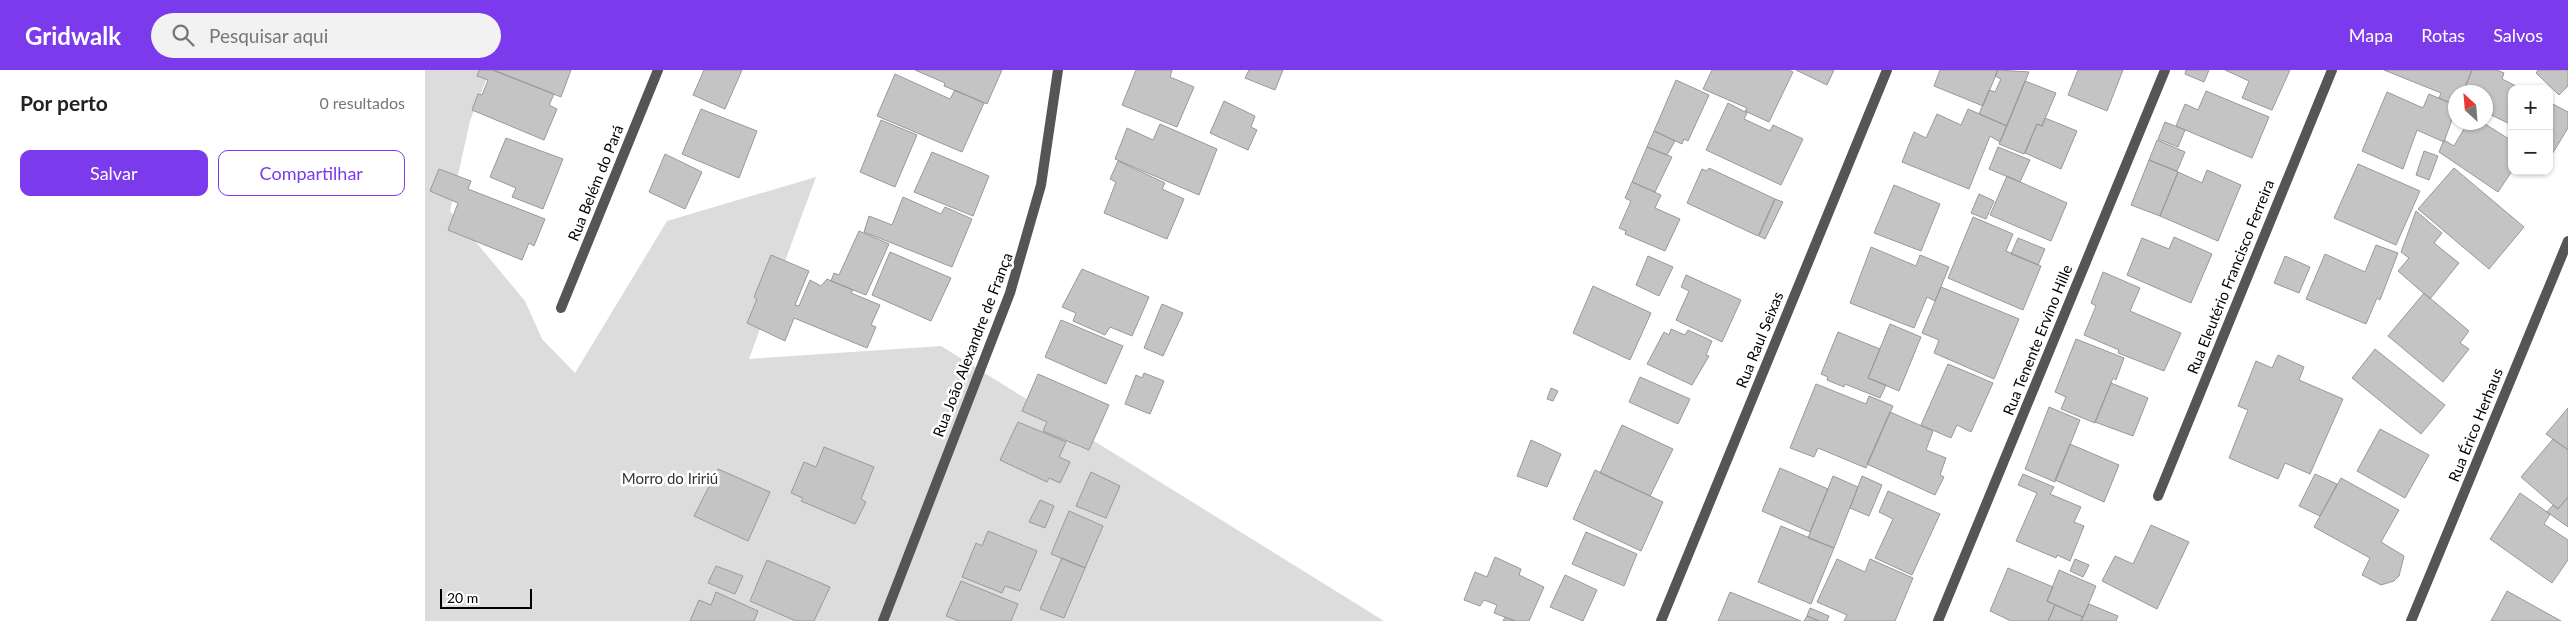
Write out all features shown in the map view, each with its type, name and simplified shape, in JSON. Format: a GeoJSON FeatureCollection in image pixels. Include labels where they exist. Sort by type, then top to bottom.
{"type":"FeatureCollection","features":[{"type":"Feature","properties":{"kind":"street","name":"Rua Belém do Pará"},"geometry":{"type":"LineString","coordinates":[[561,308],[658,70]]}},
{"type":"Feature","properties":{"kind":"street","name":"Rua João Alexandre de França"},"geometry":{"type":"LineString","coordinates":[[883,621],[1011,293],[1041,185],[1058,70]]}},
{"type":"Feature","properties":{"kind":"street","name":"Rua Raul Seixas"},"geometry":{"type":"LineString","coordinates":[[1661,621],[1887,70]]}},
{"type":"Feature","properties":{"kind":"street","name":"Rua Tenente Ervino Hille"},"geometry":{"type":"LineString","coordinates":[[1938,621],[2165,70]]}},
{"type":"Feature","properties":{"kind":"street","name":"Rua Eleutério Francisco Ferreira"},"geometry":{"type":"LineString","coordinates":[[2158,496],[2332,70]]}},
{"type":"Feature","properties":{"kind":"street","name":"Rua Érico Herhaus"},"geometry":{"type":"LineString","coordinates":[[2411,621],[2568,241]]}},
{"type":"Feature","properties":{"kind":"green space","name":"Morro do Iririú"},"geometry":{"type":"Polygon","coordinates":[[[425,70],[490,70],[470,121],[450,211],[525,301],[542,339],[575,373],[667,221],[816,177],[749,359],[941,346],[1384,621],[425,621],[425,70]]]}},
{"type":"Feature","properties":{"kind":"building"},"geometry":{"type":"Polygon","coordinates":[[[479,70],[492,70],[554,94],[549,105],[557,109],[544,140],[472,110],[478,94],[482,95],[488,80],[477,76],[479,70]]]}},
{"type":"Feature","properties":{"kind":"building"},"geometry":{"type":"Polygon","coordinates":[[[494,70],[571,70],[561,97],[494,70]]]}},
{"type":"Feature","properties":{"kind":"building"},"geometry":{"type":"Polygon","coordinates":[[[704,70],[742,70],[725,109],[693,95],[704,70]]]}},
{"type":"Feature","properties":{"kind":"building"},"geometry":{"type":"Polygon","coordinates":[[[915,70],[1002,70],[987,104],[944,86],[945,83],[915,70]]]}},
{"type":"Feature","properties":{"kind":"building"},"geometry":{"type":"Polygon","coordinates":[[[1136,70],[1172,70],[1170,77],[1194,87],[1177,127],[1122,105],[1136,70]]]}},
{"type":"Feature","properties":{"kind":"building"},"geometry":{"type":"Polygon","coordinates":[[[1249,70],[1283,70],[1275,90],[1245,78],[1249,70]]]}},
{"type":"Feature","properties":{"kind":"building"},"geometry":{"type":"Polygon","coordinates":[[[1712,70],[1789,70],[1793,72],[1769,122],[1745,111],[1747,108],[1703,89],[1712,70]]]}},
{"type":"Feature","properties":{"kind":"building"},"geometry":{"type":"Polygon","coordinates":[[[1796,70],[1834,70],[1827,85],[1796,70]]]}},
{"type":"Feature","properties":{"kind":"building"},"geometry":{"type":"Polygon","coordinates":[[[1940,70],[1998,70],[1983,106],[1934,86],[1940,70]]]}},
{"type":"Feature","properties":{"kind":"building"},"geometry":{"type":"Polygon","coordinates":[[[1998,70],[2029,72],[2007,126],[1979,114],[1989,90],[1995,92],[2001,79],[1995,76],[1998,70]]]}},
{"type":"Feature","properties":{"kind":"building"},"geometry":{"type":"Polygon","coordinates":[[[2078,70],[2123,70],[2107,111],[2068,95],[2078,70]]]}},
{"type":"Feature","properties":{"kind":"building"},"geometry":{"type":"Polygon","coordinates":[[[2186,70],[2209,70],[2204,82],[2185,74],[2186,70]]]}},
{"type":"Feature","properties":{"kind":"building"},"geometry":{"type":"Polygon","coordinates":[[[2225,70],[2290,70],[2272,110],[2242,98],[2249,81],[2225,70]]]}},
{"type":"Feature","properties":{"kind":"building"},"geometry":{"type":"Polygon","coordinates":[[[2384,70],[2472,70],[2466,85],[2448,85],[2448,102],[2439,98],[2441,93],[2384,70]]]}},
{"type":"Feature","properties":{"kind":"building"},"geometry":{"type":"Polygon","coordinates":[[[2472,70],[2497,70],[2504,73],[2502,79],[2514,85],[2508,85],[2508,123],[2493,116],[2493,85],[2466,85],[2472,70]]]}},
{"type":"Feature","properties":{"kind":"building"},"geometry":{"type":"Polygon","coordinates":[[[2538,70],[2568,70],[2568,86],[2559,95],[2553,89],[2553,85],[2549,85],[2536,73],[2538,70]]]}},
{"type":"Feature","properties":{"kind":"building"},"geometry":{"type":"Polygon","coordinates":[[[895,74],[950,99],[955,90],[984,103],[962,152],[877,116],[895,74]]]}},
{"type":"Feature","properties":{"kind":"building"},"geometry":{"type":"Polygon","coordinates":[[[1676,80],[1709,95],[1688,141],[1684,139],[1682,144],[1654,131],[1676,80]]]}},
{"type":"Feature","properties":{"kind":"building"},"geometry":{"type":"Polygon","coordinates":[[[2025,81],[2056,93],[2042,126],[2037,124],[2024,154],[1999,144],[2025,81]]]}},
{"type":"Feature","properties":{"kind":"building"},"geometry":{"type":"Polygon","coordinates":[[[2206,91],[2269,117],[2252,158],[2176,126],[2185,104],[2198,110],[2206,91]]]}},
{"type":"Feature","properties":{"kind":"building"},"geometry":{"type":"Polygon","coordinates":[[[2387,92],[2423,108],[2429,94],[2448,102],[2448,130],[2444,142],[2417,130],[2403,169],[2362,151],[2387,92]]]}},
{"type":"Feature","properties":{"kind":"building"},"geometry":{"type":"Polygon","coordinates":[[[1224,101],[1255,116],[1251,127],[1257,130],[1248,150],[1210,133],[1224,101]]]}},
{"type":"Feature","properties":{"kind":"building"},"geometry":{"type":"Polygon","coordinates":[[[1728,103],[1747,113],[1744,119],[1770,131],[1773,125],[1803,139],[1781,185],[1706,150],[1728,103]]]}},
{"type":"Feature","properties":{"kind":"building"},"geometry":{"type":"Polygon","coordinates":[[[2553,104],[2568,112],[2568,128],[2553,153],[2553,104]]]}},
{"type":"Feature","properties":{"kind":"building"},"geometry":{"type":"Polygon","coordinates":[[[701,109],[757,131],[739,178],[682,154],[701,109]]]}},
{"type":"Feature","properties":{"kind":"building"},"geometry":{"type":"Polygon","coordinates":[[[1968,109],[2007,126],[2000,142],[1990,136],[1969,189],[1902,162],[1914,132],[1926,138],[1937,114],[1961,125],[1968,109]]]}},
{"type":"Feature","properties":{"kind":"building"},"geometry":{"type":"Polygon","coordinates":[[[2045,118],[2077,131],[2061,169],[2025,153],[2037,124],[2042,126],[2045,118]]]}},
{"type":"Feature","properties":{"kind":"building"},"geometry":{"type":"Polygon","coordinates":[[[881,120],[917,135],[895,187],[860,172],[881,120]]]}},
{"type":"Feature","properties":{"kind":"building"},"geometry":{"type":"Polygon","coordinates":[[[2165,122],[2185,130],[2178,147],[2158,139],[2165,122]]]}},
{"type":"Feature","properties":{"kind":"building"},"geometry":{"type":"Polygon","coordinates":[[[1160,124],[1217,149],[1199,195],[1115,159],[1127,128],[1153,140],[1160,124]]]}},
{"type":"Feature","properties":{"kind":"building"},"geometry":{"type":"Polygon","coordinates":[[[2493,129],[2508,138],[2509,175],[2498,192],[2439,152],[2444,140],[2454,146],[2463,130],[2493,129]]]}},
{"type":"Feature","properties":{"kind":"building"},"geometry":{"type":"Polygon","coordinates":[[[1654,131],[1675,141],[1667,155],[1647,147],[1654,131]]]}},
{"type":"Feature","properties":{"kind":"building"},"geometry":{"type":"Polygon","coordinates":[[[506,138],[563,159],[543,209],[512,197],[516,188],[490,177],[506,138]]]}},
{"type":"Feature","properties":{"kind":"building"},"geometry":{"type":"Polygon","coordinates":[[[2157,140],[2185,152],[2177,171],[2149,160],[2157,140]]]}},
{"type":"Feature","properties":{"kind":"building"},"geometry":{"type":"Polygon","coordinates":[[[1647,147],[1672,157],[1655,192],[1632,182],[1647,147]]]}},
{"type":"Feature","properties":{"kind":"building"},"geometry":{"type":"Polygon","coordinates":[[[1998,147],[2030,160],[2020,182],[1989,169],[1998,147]]]}},
{"type":"Feature","properties":{"kind":"building"},"geometry":{"type":"Polygon","coordinates":[[[2424,151],[2438,156],[2429,180],[2416,175],[2424,151]]]}},
{"type":"Feature","properties":{"kind":"building"},"geometry":{"type":"Polygon","coordinates":[[[932,152],[989,176],[973,216],[914,192],[932,152]]]}},
{"type":"Feature","properties":{"kind":"building"},"geometry":{"type":"Polygon","coordinates":[[[665,154],[702,172],[685,209],[649,192],[665,154]]]}},
{"type":"Feature","properties":{"kind":"building"},"geometry":{"type":"Polygon","coordinates":[[[2149,160],[2178,172],[2160,216],[2131,205],[2149,160]]]}},
{"type":"Feature","properties":{"kind":"building"},"geometry":{"type":"Polygon","coordinates":[[[1118,161],[1165,183],[1162,189],[1184,199],[1167,239],[1104,213],[1116,182],[1110,179],[1118,161]]]}},
{"type":"Feature","properties":{"kind":"building"},"geometry":{"type":"Polygon","coordinates":[[[2358,164],[2420,191],[2396,245],[2334,218],[2358,164]]]}},
{"type":"Feature","properties":{"kind":"building"},"geometry":{"type":"Polygon","coordinates":[[[1709,168],[1775,199],[1758,236],[1687,203],[1702,169],[1707,171],[1709,168]]]}},
{"type":"Feature","properties":{"kind":"building"},"geometry":{"type":"Polygon","coordinates":[[[2454,168],[2524,227],[2489,269],[2418,209],[2454,168]]]}},
{"type":"Feature","properties":{"kind":"building"},"geometry":{"type":"Polygon","coordinates":[[[439,169],[471,181],[468,189],[545,219],[534,246],[529,243],[522,260],[448,230],[458,203],[430,191],[439,169]]]}},
{"type":"Feature","properties":{"kind":"building"},"geometry":{"type":"Polygon","coordinates":[[[2207,170],[2241,185],[2218,241],[2160,216],[2178,172],[2202,183],[2207,170]]]}},
{"type":"Feature","properties":{"kind":"building"},"geometry":{"type":"Polygon","coordinates":[[[2007,176],[2067,203],[2051,241],[1990,215],[2007,176]]]}},
{"type":"Feature","properties":{"kind":"building"},"geometry":{"type":"Polygon","coordinates":[[[1632,182],[1661,195],[1655,208],[1680,219],[1665,251],[1625,234],[1626,231],[1619,228],[1631,201],[1625,198],[1632,182]]]}},
{"type":"Feature","properties":{"kind":"building"},"geometry":{"type":"Polygon","coordinates":[[[1894,185],[1940,204],[1921,251],[1874,233],[1894,185]]]}},
{"type":"Feature","properties":{"kind":"building"},"geometry":{"type":"Polygon","coordinates":[[[1979,194],[1994,201],[1986,219],[1971,213],[1979,194]]]}},
{"type":"Feature","properties":{"kind":"building"},"geometry":{"type":"Polygon","coordinates":[[[903,197],[941,214],[945,207],[972,219],[952,267],[864,232],[869,216],[892,225],[903,197]]]}},
{"type":"Feature","properties":{"kind":"building"},"geometry":{"type":"Polygon","coordinates":[[[1775,199],[1783,202],[1765,239],[1759,236],[1775,199]]]}},
{"type":"Feature","properties":{"kind":"building"},"geometry":{"type":"Polygon","coordinates":[[[2416,211],[2442,233],[2434,243],[2459,263],[2430,299],[2398,271],[2409,258],[2401,252],[2416,211]]]}},
{"type":"Feature","properties":{"kind":"building"},"geometry":{"type":"Polygon","coordinates":[[[1973,217],[2013,234],[2006,251],[2041,266],[2023,310],[1948,278],[1973,217]]]}},
{"type":"Feature","properties":{"kind":"building"},"geometry":{"type":"Polygon","coordinates":[[[859,231],[889,244],[866,295],[831,281],[834,273],[839,275],[859,231]]]}},
{"type":"Feature","properties":{"kind":"building"},"geometry":{"type":"Polygon","coordinates":[[[2174,237],[2212,254],[2191,303],[2127,275],[2142,238],[2169,249],[2174,237]]]}},
{"type":"Feature","properties":{"kind":"building"},"geometry":{"type":"Polygon","coordinates":[[[2018,238],[2045,249],[2038,265],[2011,254],[2018,238]]]}},
{"type":"Feature","properties":{"kind":"building"},"geometry":{"type":"Polygon","coordinates":[[[2376,245],[2398,253],[2380,300],[2377,298],[2366,324],[2306,299],[2325,254],[2365,272],[2376,245]]]}},
{"type":"Feature","properties":{"kind":"building"},"geometry":{"type":"Polygon","coordinates":[[[1871,247],[1916,266],[1920,255],[1949,267],[1935,301],[1927,297],[1914,328],[1850,303],[1871,247]]]}},
{"type":"Feature","properties":{"kind":"building"},"geometry":{"type":"Polygon","coordinates":[[[890,252],[951,278],[931,321],[872,295],[890,252]]]}},
{"type":"Feature","properties":{"kind":"building"},"geometry":{"type":"Polygon","coordinates":[[[771,255],[809,271],[795,305],[799,306],[810,280],[821,286],[827,279],[853,290],[851,293],[880,305],[871,325],[876,327],[867,348],[794,318],[785,341],[747,323],[757,299],[754,297],[771,255]]]}},
{"type":"Feature","properties":{"kind":"building"},"geometry":{"type":"Polygon","coordinates":[[[1648,256],[1673,267],[1659,296],[1636,285],[1648,256]]]}},
{"type":"Feature","properties":{"kind":"building"},"geometry":{"type":"Polygon","coordinates":[[[2285,256],[2310,267],[2299,293],[2274,283],[2285,256]]]}},
{"type":"Feature","properties":{"kind":"building"},"geometry":{"type":"Polygon","coordinates":[[[1082,269],[1149,297],[1132,336],[1110,327],[1105,335],[1073,321],[1076,313],[1062,307],[1082,269]]]}},
{"type":"Feature","properties":{"kind":"building"},"geometry":{"type":"Polygon","coordinates":[[[2103,272],[2140,288],[2130,311],[2181,333],[2164,371],[2118,353],[2119,350],[2084,335],[2096,306],[2091,303],[2103,272]]]}},
{"type":"Feature","properties":{"kind":"building"},"geometry":{"type":"Polygon","coordinates":[[[1686,275],[1741,300],[1722,342],[1676,320],[1689,291],[1681,287],[1686,275]]]}},
{"type":"Feature","properties":{"kind":"building"},"geometry":{"type":"Polygon","coordinates":[[[1593,286],[1651,313],[1630,360],[1573,333],[1593,286]]]}},
{"type":"Feature","properties":{"kind":"building"},"geometry":{"type":"Polygon","coordinates":[[[1941,287],[2019,319],[1994,379],[1934,353],[1939,340],[1922,333],[1941,287]]]}},
{"type":"Feature","properties":{"kind":"building"},"geometry":{"type":"Polygon","coordinates":[[[2424,293],[2469,331],[2460,343],[2469,349],[2443,382],[2388,336],[2424,293]]]}},
{"type":"Feature","properties":{"kind":"building"},"geometry":{"type":"Polygon","coordinates":[[[1162,304],[1183,313],[1163,356],[1144,348],[1162,304]]]}},
{"type":"Feature","properties":{"kind":"building"},"geometry":{"type":"Polygon","coordinates":[[[1061,320],[1123,346],[1106,384],[1045,357],[1061,320]]]}},
{"type":"Feature","properties":{"kind":"building"},"geometry":{"type":"Polygon","coordinates":[[[1890,324],[1921,337],[1899,391],[1868,378],[1890,324]]]}},
{"type":"Feature","properties":{"kind":"building"},"geometry":{"type":"Polygon","coordinates":[[[1671,329],[1685,335],[1688,330],[1712,341],[1706,355],[1709,356],[1692,385],[1647,364],[1664,332],[1669,335],[1671,329]]]}},
{"type":"Feature","properties":{"kind":"building"},"geometry":{"type":"Polygon","coordinates":[[[1838,332],[1880,349],[1868,378],[1886,385],[1880,398],[1845,384],[1844,387],[1827,380],[1828,377],[1821,374],[1838,332]]]}},
{"type":"Feature","properties":{"kind":"building"},"geometry":{"type":"Polygon","coordinates":[[[2076,339],[2124,358],[2116,380],[2113,378],[2095,423],[2061,409],[2066,397],[2055,392],[2076,339]]]}},
{"type":"Feature","properties":{"kind":"building"},"geometry":{"type":"Polygon","coordinates":[[[2375,349],[2445,405],[2421,434],[2352,378],[2375,349]]]}},
{"type":"Feature","properties":{"kind":"building"},"geometry":{"type":"Polygon","coordinates":[[[2278,355],[2304,367],[2299,380],[2343,399],[2310,474],[2285,463],[2278,479],[2229,458],[2248,410],[2238,406],[2256,361],[2272,368],[2278,355]]]}},
{"type":"Feature","properties":{"kind":"building"},"geometry":{"type":"Polygon","coordinates":[[[1948,364],[1993,383],[1971,432],[1957,425],[1951,438],[1921,425],[1948,364]]]}},
{"type":"Feature","properties":{"kind":"building"},"geometry":{"type":"Polygon","coordinates":[[[1144,373],[1164,381],[1150,414],[1125,404],[1136,375],[1142,378],[1144,373]]]}},
{"type":"Feature","properties":{"kind":"building"},"geometry":{"type":"Polygon","coordinates":[[[1038,374],[1109,405],[1089,450],[1043,431],[1047,422],[1022,411],[1038,374]]]}},
{"type":"Feature","properties":{"kind":"building"},"geometry":{"type":"Polygon","coordinates":[[[1640,377],[1690,399],[1678,424],[1629,402],[1640,377]]]}},
{"type":"Feature","properties":{"kind":"building"},"geometry":{"type":"Polygon","coordinates":[[[2111,383],[2148,398],[2133,436],[2095,422],[2111,383]]]}},
{"type":"Feature","properties":{"kind":"building"},"geometry":{"type":"Polygon","coordinates":[[[1816,384],[1866,404],[1869,396],[1893,406],[1866,468],[1818,448],[1814,457],[1790,448],[1816,384]]]}},
{"type":"Feature","properties":{"kind":"building"},"geometry":{"type":"Polygon","coordinates":[[[1551,388],[1558,391],[1553,401],[1547,399],[1551,388]]]}},
{"type":"Feature","properties":{"kind":"building"},"geometry":{"type":"Polygon","coordinates":[[[2049,407],[2080,420],[2055,482],[2025,469],[2049,407]]]}},
{"type":"Feature","properties":{"kind":"building"},"geometry":{"type":"Polygon","coordinates":[[[2568,408],[2568,450],[2546,434],[2568,408]]]}},
{"type":"Feature","properties":{"kind":"building"},"geometry":{"type":"Polygon","coordinates":[[[1890,412],[1933,431],[1926,450],[1946,458],[1940,475],[1944,477],[1935,495],[1867,464],[1890,412]]]}},
{"type":"Feature","properties":{"kind":"building"},"geometry":{"type":"Polygon","coordinates":[[[1018,422],[1066,442],[1059,457],[1070,462],[1060,483],[1049,478],[1047,482],[1000,460],[1018,422]]]}},
{"type":"Feature","properties":{"kind":"building"},"geometry":{"type":"Polygon","coordinates":[[[1622,425],[1673,449],[1650,496],[1600,473],[1622,425]]]}},
{"type":"Feature","properties":{"kind":"building"},"geometry":{"type":"Polygon","coordinates":[[[2380,429],[2429,455],[2405,498],[2357,471],[2380,429]]]}},
{"type":"Feature","properties":{"kind":"building"},"geometry":{"type":"Polygon","coordinates":[[[2553,439],[2568,450],[2568,497],[2558,509],[2521,477],[2553,439]]]}},
{"type":"Feature","properties":{"kind":"building"},"geometry":{"type":"Polygon","coordinates":[[[1531,440],[1561,454],[1547,487],[1517,476],[1531,440]]]}},
{"type":"Feature","properties":{"kind":"building"},"geometry":{"type":"Polygon","coordinates":[[[2070,444],[2119,465],[2104,502],[2055,480],[2070,444]]]}},
{"type":"Feature","properties":{"kind":"building"},"geometry":{"type":"Polygon","coordinates":[[[824,447],[874,467],[861,499],[866,502],[855,524],[801,501],[803,498],[791,493],[804,462],[816,467],[824,447]]]}},
{"type":"Feature","properties":{"kind":"building"},"geometry":{"type":"Polygon","coordinates":[[[1780,468],[1828,489],[1810,532],[1762,511],[1780,468]]]}},
{"type":"Feature","properties":{"kind":"building"},"geometry":{"type":"Polygon","coordinates":[[[718,469],[770,492],[748,541],[694,516],[718,469]]]}},
{"type":"Feature","properties":{"kind":"building"},"geometry":{"type":"Polygon","coordinates":[[[1595,470],[1663,502],[1641,551],[1573,519],[1595,470]]]}},
{"type":"Feature","properties":{"kind":"building"},"geometry":{"type":"Polygon","coordinates":[[[1091,472],[1120,486],[1106,518],[1076,506],[1091,472]]]}},
{"type":"Feature","properties":{"kind":"building"},"geometry":{"type":"Polygon","coordinates":[[[2023,474],[2054,487],[2050,494],[2081,507],[2074,522],[2084,526],[2070,561],[2057,555],[2056,558],[2016,541],[2037,493],[2018,485],[2023,474]]]}},
{"type":"Feature","properties":{"kind":"building"},"geometry":{"type":"Polygon","coordinates":[[[2315,474],[2337,484],[2320,516],[2299,506],[2315,474]]]}},
{"type":"Feature","properties":{"kind":"building"},"geometry":{"type":"Polygon","coordinates":[[[1833,476],[1858,487],[1834,548],[1808,538],[1833,476]]]}},
{"type":"Feature","properties":{"kind":"building"},"geometry":{"type":"Polygon","coordinates":[[[1862,476],[1882,485],[1869,516],[1850,508],[1862,476]]]}},
{"type":"Feature","properties":{"kind":"building"},"geometry":{"type":"Polygon","coordinates":[[[2341,478],[2399,510],[2381,542],[2404,556],[2399,576],[2394,581],[2381,585],[2362,575],[2370,558],[2314,527],[2341,478]]]}},
{"type":"Feature","properties":{"kind":"building"},"geometry":{"type":"Polygon","coordinates":[[[1888,491],[1940,514],[1912,575],[1875,558],[1893,519],[1879,512],[1888,491]]]}},
{"type":"Feature","properties":{"kind":"building"},"geometry":{"type":"Polygon","coordinates":[[[2520,493],[2550,514],[2544,524],[2568,540],[2568,560],[2552,583],[2490,539],[2520,493]]]}},
{"type":"Feature","properties":{"kind":"building"},"geometry":{"type":"Polygon","coordinates":[[[2568,497],[2568,527],[2547,512],[2553,505],[2558,509],[2568,497]]]}},
{"type":"Feature","properties":{"kind":"building"},"geometry":{"type":"Polygon","coordinates":[[[1040,500],[1054,506],[1045,528],[1029,522],[1040,500]]]}},
{"type":"Feature","properties":{"kind":"building"},"geometry":{"type":"Polygon","coordinates":[[[1069,511],[1103,526],[1085,568],[1051,554],[1069,511]]]}},
{"type":"Feature","properties":{"kind":"building"},"geometry":{"type":"Polygon","coordinates":[[[2151,525],[2189,542],[2157,609],[2102,581],[2115,556],[2133,564],[2151,525]]]}},
{"type":"Feature","properties":{"kind":"building"},"geometry":{"type":"Polygon","coordinates":[[[1781,526],[1834,548],[1811,604],[1758,582],[1781,526]]]}},
{"type":"Feature","properties":{"kind":"building"},"geometry":{"type":"Polygon","coordinates":[[[988,531],[1037,551],[1020,591],[1005,586],[1002,593],[962,577],[976,543],[982,546],[988,531]]]}},
{"type":"Feature","properties":{"kind":"building"},"geometry":{"type":"Polygon","coordinates":[[[1586,532],[1637,554],[1624,586],[1572,564],[1586,532]]]}},
{"type":"Feature","properties":{"kind":"building"},"geometry":{"type":"Polygon","coordinates":[[[1495,557],[1521,569],[1519,575],[1544,587],[1529,621],[1515,621],[1494,613],[1497,605],[1484,600],[1480,606],[1464,600],[1475,572],[1487,577],[1495,557]]]}},
{"type":"Feature","properties":{"kind":"building"},"geometry":{"type":"Polygon","coordinates":[[[1062,558],[1085,568],[1064,618],[1040,609],[1062,558]]]}},
{"type":"Feature","properties":{"kind":"building"},"geometry":{"type":"Polygon","coordinates":[[[1837,559],[1865,572],[1870,559],[1913,578],[1895,621],[1844,621],[1847,615],[1817,602],[1837,559]]]}},
{"type":"Feature","properties":{"kind":"building"},"geometry":{"type":"Polygon","coordinates":[[[2075,559],[2089,565],[2083,577],[2070,571],[2075,559]]]}},
{"type":"Feature","properties":{"kind":"building"},"geometry":{"type":"Polygon","coordinates":[[[767,560],[830,587],[814,621],[796,621],[750,601],[767,560]]]}},
{"type":"Feature","properties":{"kind":"building"},"geometry":{"type":"Polygon","coordinates":[[[716,566],[743,576],[735,594],[708,583],[716,566]]]}},
{"type":"Feature","properties":{"kind":"building"},"geometry":{"type":"Polygon","coordinates":[[[2008,568],[2053,587],[2047,601],[2055,605],[2048,621],[2011,621],[1990,611],[2008,568]]]}},
{"type":"Feature","properties":{"kind":"building"},"geometry":{"type":"Polygon","coordinates":[[[2059,570],[2096,586],[2083,617],[2047,601],[2059,570]]]}},
{"type":"Feature","properties":{"kind":"building"},"geometry":{"type":"Polygon","coordinates":[[[1565,575],[1597,590],[1583,621],[1550,607],[1565,575]]]}},
{"type":"Feature","properties":{"kind":"building"},"geometry":{"type":"Polygon","coordinates":[[[961,581],[1018,604],[1011,621],[959,621],[946,616],[961,581]]]}},
{"type":"Feature","properties":{"kind":"building"},"geometry":{"type":"Polygon","coordinates":[[[2507,591],[2561,621],[2491,621],[2507,591]]]}},
{"type":"Feature","properties":{"kind":"building"},"geometry":{"type":"Polygon","coordinates":[[[716,592],[758,611],[754,621],[690,621],[699,600],[711,605],[716,592]]]}},
{"type":"Feature","properties":{"kind":"building"},"geometry":{"type":"Polygon","coordinates":[[[1730,592],[1801,621],[1718,621],[1730,592]]]}},
{"type":"Feature","properties":{"kind":"building"},"geometry":{"type":"Polygon","coordinates":[[[2089,604],[2118,616],[2116,621],[2081,621],[2089,604]]]}},
{"type":"Feature","properties":{"kind":"building"},"geometry":{"type":"Polygon","coordinates":[[[2055,605],[2083,617],[2081,621],[2048,621],[2055,605]]]}},
{"type":"Feature","properties":{"kind":"building"},"geometry":{"type":"Polygon","coordinates":[[[1810,608],[1829,616],[1827,621],[1819,621],[1807,616],[1810,608]]]}},
{"type":"Feature","properties":{"kind":"building"},"geometry":{"type":"Polygon","coordinates":[[[1807,616],[1819,621],[1804,621],[1807,616]]]}},
{"type":"Feature","properties":{"kind":"building"},"geometry":{"type":"Polygon","coordinates":[[[1505,617],[1515,621],[1503,621],[1505,617]]]}}]}
